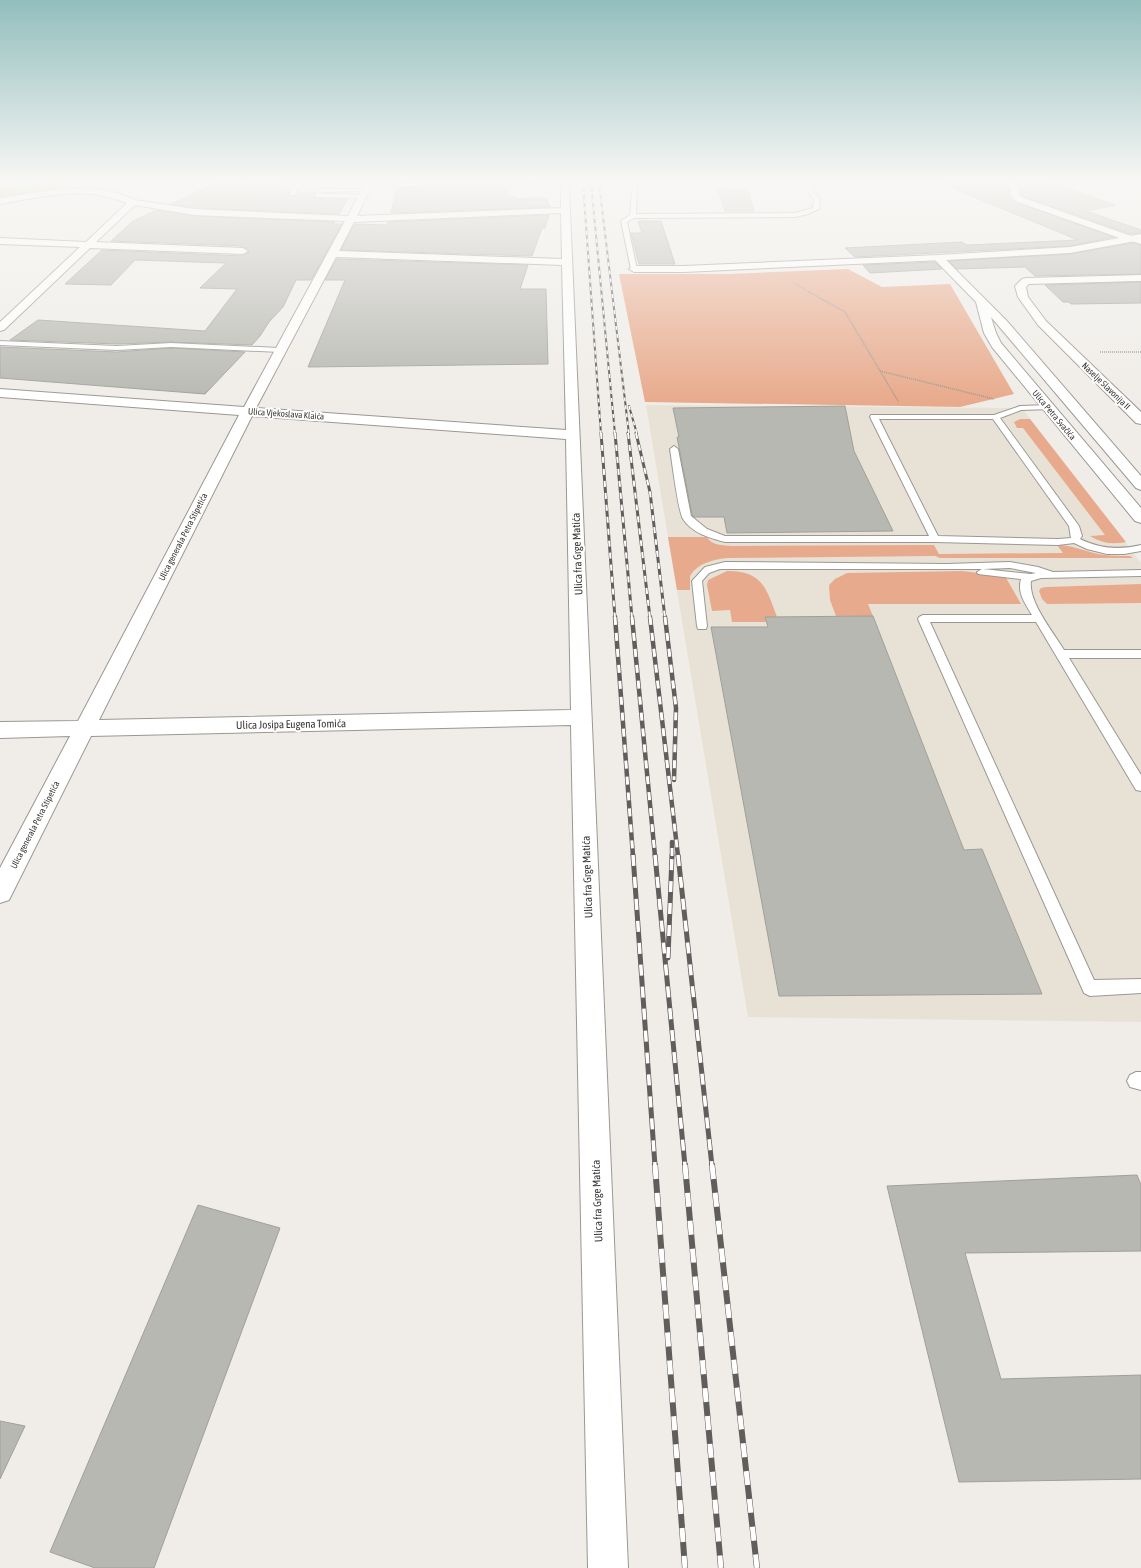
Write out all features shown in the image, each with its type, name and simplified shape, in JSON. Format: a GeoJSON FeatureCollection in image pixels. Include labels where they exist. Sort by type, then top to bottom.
{"type":"FeatureCollection","features":[{"type":"Feature","properties":{"kind":"street"},"geometry":{"type":"LineString","coordinates":[[3,323],[75,256]]}},
{"type":"Feature","properties":{"kind":"street","name":"Ulica generala Petra Stipetića"},"geometry":{"type":"LineString","coordinates":[[0,892],[248,411],[330,256]]}},
{"type":"Feature","properties":{"kind":"street"},"geometry":{"type":"LineString","coordinates":[[395,256],[568,262]]}},
{"type":"Feature","properties":{"kind":"street","name":"Ulica fra Grge Matića"},"geometry":{"type":"LineString","coordinates":[[568,256],[608,1568]]}},
{"type":"Feature","properties":{"kind":"street"},"geometry":{"type":"LineString","coordinates":[[634,270],[684,270],[968,256]]}},
{"type":"Feature","properties":{"kind":"street","name":"Ulica Petra Svačića"},"geometry":{"type":"LineString","coordinates":[[938,258],[981,303],[1002,322],[1141,486]]}},
{"type":"Feature","properties":{"kind":"street","name":"Naselje Slavonija II"},"geometry":{"type":"LineString","coordinates":[[1139,278],[1026,281],[1020,286],[1022,297],[1042,323],[1141,420]]}},
{"type":"Feature","properties":{"kind":"street","name":"Ulica Petra Svačića"},"geometry":{"type":"LineString","coordinates":[[981,303],[990,333],[996,344],[1141,518]]}},
{"type":"Feature","properties":{"kind":"street","name":"Ulica Vjekoslava Klaića"},"geometry":{"type":"LineString","coordinates":[[0,393],[573,435]]}},
{"type":"Feature","properties":{"kind":"street","name":"Ulica Josipa Eugena Tomića"},"geometry":{"type":"LineString","coordinates":[[0,730],[582,717]]}},
{"type":"Feature","properties":{"kind":"lane"},"geometry":{"type":"LineString","coordinates":[[631,256],[634,270]]}},
{"type":"Feature","properties":{"kind":"lane"},"geometry":{"type":"LineString","coordinates":[[0,343],[116,348],[171,345],[280,350]]}},
{"type":"Feature","properties":{"kind":"lane"},"geometry":{"type":"LineString","coordinates":[[935,540],[874,417],[995,416],[1026,407],[1049,407]]}},
{"type":"Feature","properties":{"kind":"lane"},"geometry":{"type":"LineString","coordinates":[[995,416],[1074,526],[1077,536],[1075,540]]}},
{"type":"Feature","properties":{"kind":"lane"},"geometry":{"type":"LineString","coordinates":[[674,449],[686,517],[692,525],[709,534],[725,539],[1058,542],[1075,540],[1090,547],[1102,550],[1124,551],[1141,548]]}},
{"type":"Feature","properties":{"kind":"lane"},"geometry":{"type":"LineString","coordinates":[[702,626],[697,582],[703,573],[710,567],[740,564],[947,567],[1010,565],[1038,570],[1053,575]]}},
{"type":"Feature","properties":{"kind":"lane"},"geometry":{"type":"LineString","coordinates":[[947,567],[1031,577],[1141,573]]}},
{"type":"Feature","properties":{"kind":"lane"},"geometry":{"type":"LineString","coordinates":[[1031,577],[1026,580],[1024,586],[1025,594],[1141,786]]}},
{"type":"Feature","properties":{"kind":"lane"},"geometry":{"type":"LineString","coordinates":[[1039,618],[923,619],[999,790],[1027,848],[1090,988],[1141,986]]}},
{"type":"Feature","properties":{"kind":"lane"},"geometry":{"type":"LineString","coordinates":[[1060,654],[1141,654]]}},
{"type":"Feature","properties":{"kind":"path"},"geometry":{"type":"LineString","coordinates":[[765,266],[845,312],[908,417]]}},
{"type":"Feature","properties":{"kind":"path","name":"Naselje Slavonija II"},"geometry":{"type":"LineString","coordinates":[[1071,352],[1141,352]]}},
{"type":"Feature","properties":{"kind":"path"},"geometry":{"type":"LineString","coordinates":[[880,371],[1026,407]]}},
{"type":"Feature","properties":{"kind":"shaded area"},"geometry":{"type":"Polygon","coordinates":[[[848,269],[882,287],[950,284],[1014,394],[960,407],[645,402],[619,274],[728,274],[848,269]]]}},
{"type":"Feature","properties":{"kind":"shaded area"},"geometry":{"type":"Polygon","coordinates":[[[646,405],[1022,408],[1141,563],[1141,1022],[748,1017],[646,405]]]}},
{"type":"Feature","properties":{"kind":"shaded area"},"geometry":{"type":"Polygon","coordinates":[[[1020,419],[1030,419],[1126,542],[1107,543],[1090,536],[1105,535],[1023,428],[1017,428],[1014,422],[1020,419]]]}},
{"type":"Feature","properties":{"kind":"shaded area"},"geometry":{"type":"Polygon","coordinates":[[[668,537],[707,537],[715,544],[732,546],[934,545],[939,554],[1063,553],[1057,545],[1062,545],[1098,554],[1110,556],[1130,556],[1133,558],[940,558],[935,556],[727,558],[711,561],[701,565],[690,576],[690,590],[677,590],[668,537]]]}},
{"type":"Feature","properties":{"kind":"shaded area"},"geometry":{"type":"Polygon","coordinates":[[[727,571],[748,574],[761,583],[766,589],[777,617],[765,617],[766,622],[732,622],[730,610],[712,611],[707,585],[708,580],[727,571]]]}},
{"type":"Feature","properties":{"kind":"shaded area"},"geometry":{"type":"Polygon","coordinates":[[[962,571],[1005,576],[1021,604],[868,604],[873,616],[836,616],[830,600],[829,585],[835,579],[847,573],[962,571]]]}},
{"type":"Feature","properties":{"kind":"shaded area"},"geometry":{"type":"Polygon","coordinates":[[[1141,584],[1141,603],[1047,604],[1042,599],[1039,591],[1041,588],[1046,587],[1141,584]]]}},
{"type":"Feature","properties":{"kind":"building"},"geometry":{"type":"Polygon","coordinates":[[[95,256],[324,256],[311,280],[296,280],[283,307],[269,322],[252,345],[171,342],[117,344],[10,340],[38,320],[205,331],[237,289],[200,288],[226,263],[135,260],[111,285],[65,284],[95,256]]]}},
{"type":"Feature","properties":{"kind":"building"},"geometry":{"type":"Polygon","coordinates":[[[637,256],[672,256],[675,264],[639,264],[637,256]]]}},
{"type":"Feature","properties":{"kind":"building"},"geometry":{"type":"Polygon","coordinates":[[[1032,256],[1141,256],[1141,274],[1035,276],[1025,267],[957,269],[949,261],[1032,256]]]}},
{"type":"Feature","properties":{"kind":"building"},"geometry":{"type":"Polygon","coordinates":[[[337,259],[528,265],[520,289],[546,289],[548,364],[308,367],[345,280],[325,280],[337,259]]]}},
{"type":"Feature","properties":{"kind":"building"},"geometry":{"type":"Polygon","coordinates":[[[935,262],[942,269],[870,273],[863,265],[935,262]]]}},
{"type":"Feature","properties":{"kind":"building"},"geometry":{"type":"Polygon","coordinates":[[[1141,282],[1141,303],[1071,304],[1069,302],[1063,302],[1045,285],[1141,282]]]}},
{"type":"Feature","properties":{"kind":"building"},"geometry":{"type":"Polygon","coordinates":[[[0,347],[117,352],[171,348],[245,352],[205,394],[0,378],[0,347]]]}},
{"type":"Feature","properties":{"kind":"building"},"geometry":{"type":"Polygon","coordinates":[[[845,406],[854,451],[893,531],[727,533],[724,517],[694,517],[692,515],[673,408],[845,406]]]}},
{"type":"Feature","properties":{"kind":"building"},"geometry":{"type":"Polygon","coordinates":[[[873,616],[964,850],[982,849],[1042,994],[779,996],[711,627],[768,627],[765,617],[873,616]]]}},
{"type":"Feature","properties":{"kind":"building"},"geometry":{"type":"Polygon","coordinates":[[[1137,1175],[1141,1185],[1141,1251],[965,1253],[1001,1379],[1141,1375],[1141,1479],[959,1482],[887,1186],[1137,1175]]]}},
{"type":"Feature","properties":{"kind":"building"},"geometry":{"type":"Polygon","coordinates":[[[198,1205],[280,1228],[154,1568],[95,1568],[50,1552],[198,1205]]]}},
{"type":"Feature","properties":{"kind":"building"},"geometry":{"type":"Polygon","coordinates":[[[0,1421],[25,1426],[0,1479],[0,1421]]]}},
{"type":"Feature","properties":{"kind":"railway"},"geometry":{"type":"LineString","coordinates":[[588,256],[601,434]]}},
{"type":"Feature","properties":{"kind":"railway"},"geometry":{"type":"LineString","coordinates":[[598,256],[615,434]]}},
{"type":"Feature","properties":{"kind":"railway"},"geometry":{"type":"LineString","coordinates":[[608,256],[629,434]]}},
{"type":"Feature","properties":{"kind":"railway"},"geometry":{"type":"LineString","coordinates":[[629,406],[637,434]]}},
{"type":"Feature","properties":{"kind":"railway"},"geometry":{"type":"LineString","coordinates":[[601,433],[615,618]]}},
{"type":"Feature","properties":{"kind":"railway"},"geometry":{"type":"LineString","coordinates":[[615,433],[632,618]]}},
{"type":"Feature","properties":{"kind":"railway"},"geometry":{"type":"LineString","coordinates":[[628,433],[650,618]]}},
{"type":"Feature","properties":{"kind":"railway"},"geometry":{"type":"LineString","coordinates":[[636,433],[650,492],[665,618]]}},
{"type":"Feature","properties":{"kind":"railway"},"geometry":{"type":"LineString","coordinates":[[615,617],[633,856]]}},
{"type":"Feature","properties":{"kind":"railway"},"geometry":{"type":"LineString","coordinates":[[632,617],[655,856]]}},
{"type":"Feature","properties":{"kind":"railway"},"geometry":{"type":"LineString","coordinates":[[650,617],[678,856]]}},
{"type":"Feature","properties":{"kind":"railway"},"geometry":{"type":"LineString","coordinates":[[665,617],[676,708],[674,780]]}},
{"type":"Feature","properties":{"kind":"railway"},"geometry":{"type":"LineString","coordinates":[[672,842],[672,855]]}},
{"type":"Feature","properties":{"kind":"railway"},"geometry":{"type":"LineString","coordinates":[[633,855],[655,1166]]}},
{"type":"Feature","properties":{"kind":"railway"},"geometry":{"type":"LineString","coordinates":[[655,855],[685,1166]]}},
{"type":"Feature","properties":{"kind":"railway"},"geometry":{"type":"LineString","coordinates":[[668,958],[672,855]]}},
{"type":"Feature","properties":{"kind":"railway"},"geometry":{"type":"LineString","coordinates":[[678,855],[712,1166]]}},
{"type":"Feature","properties":{"kind":"railway"},"geometry":{"type":"LineString","coordinates":[[655,1165],[685,1568]]}},
{"type":"Feature","properties":{"kind":"railway"},"geometry":{"type":"LineString","coordinates":[[685,1165],[721,1568]]}},
{"type":"Feature","properties":{"kind":"railway"},"geometry":{"type":"LineString","coordinates":[[712,1165],[757,1568]]}}]}
